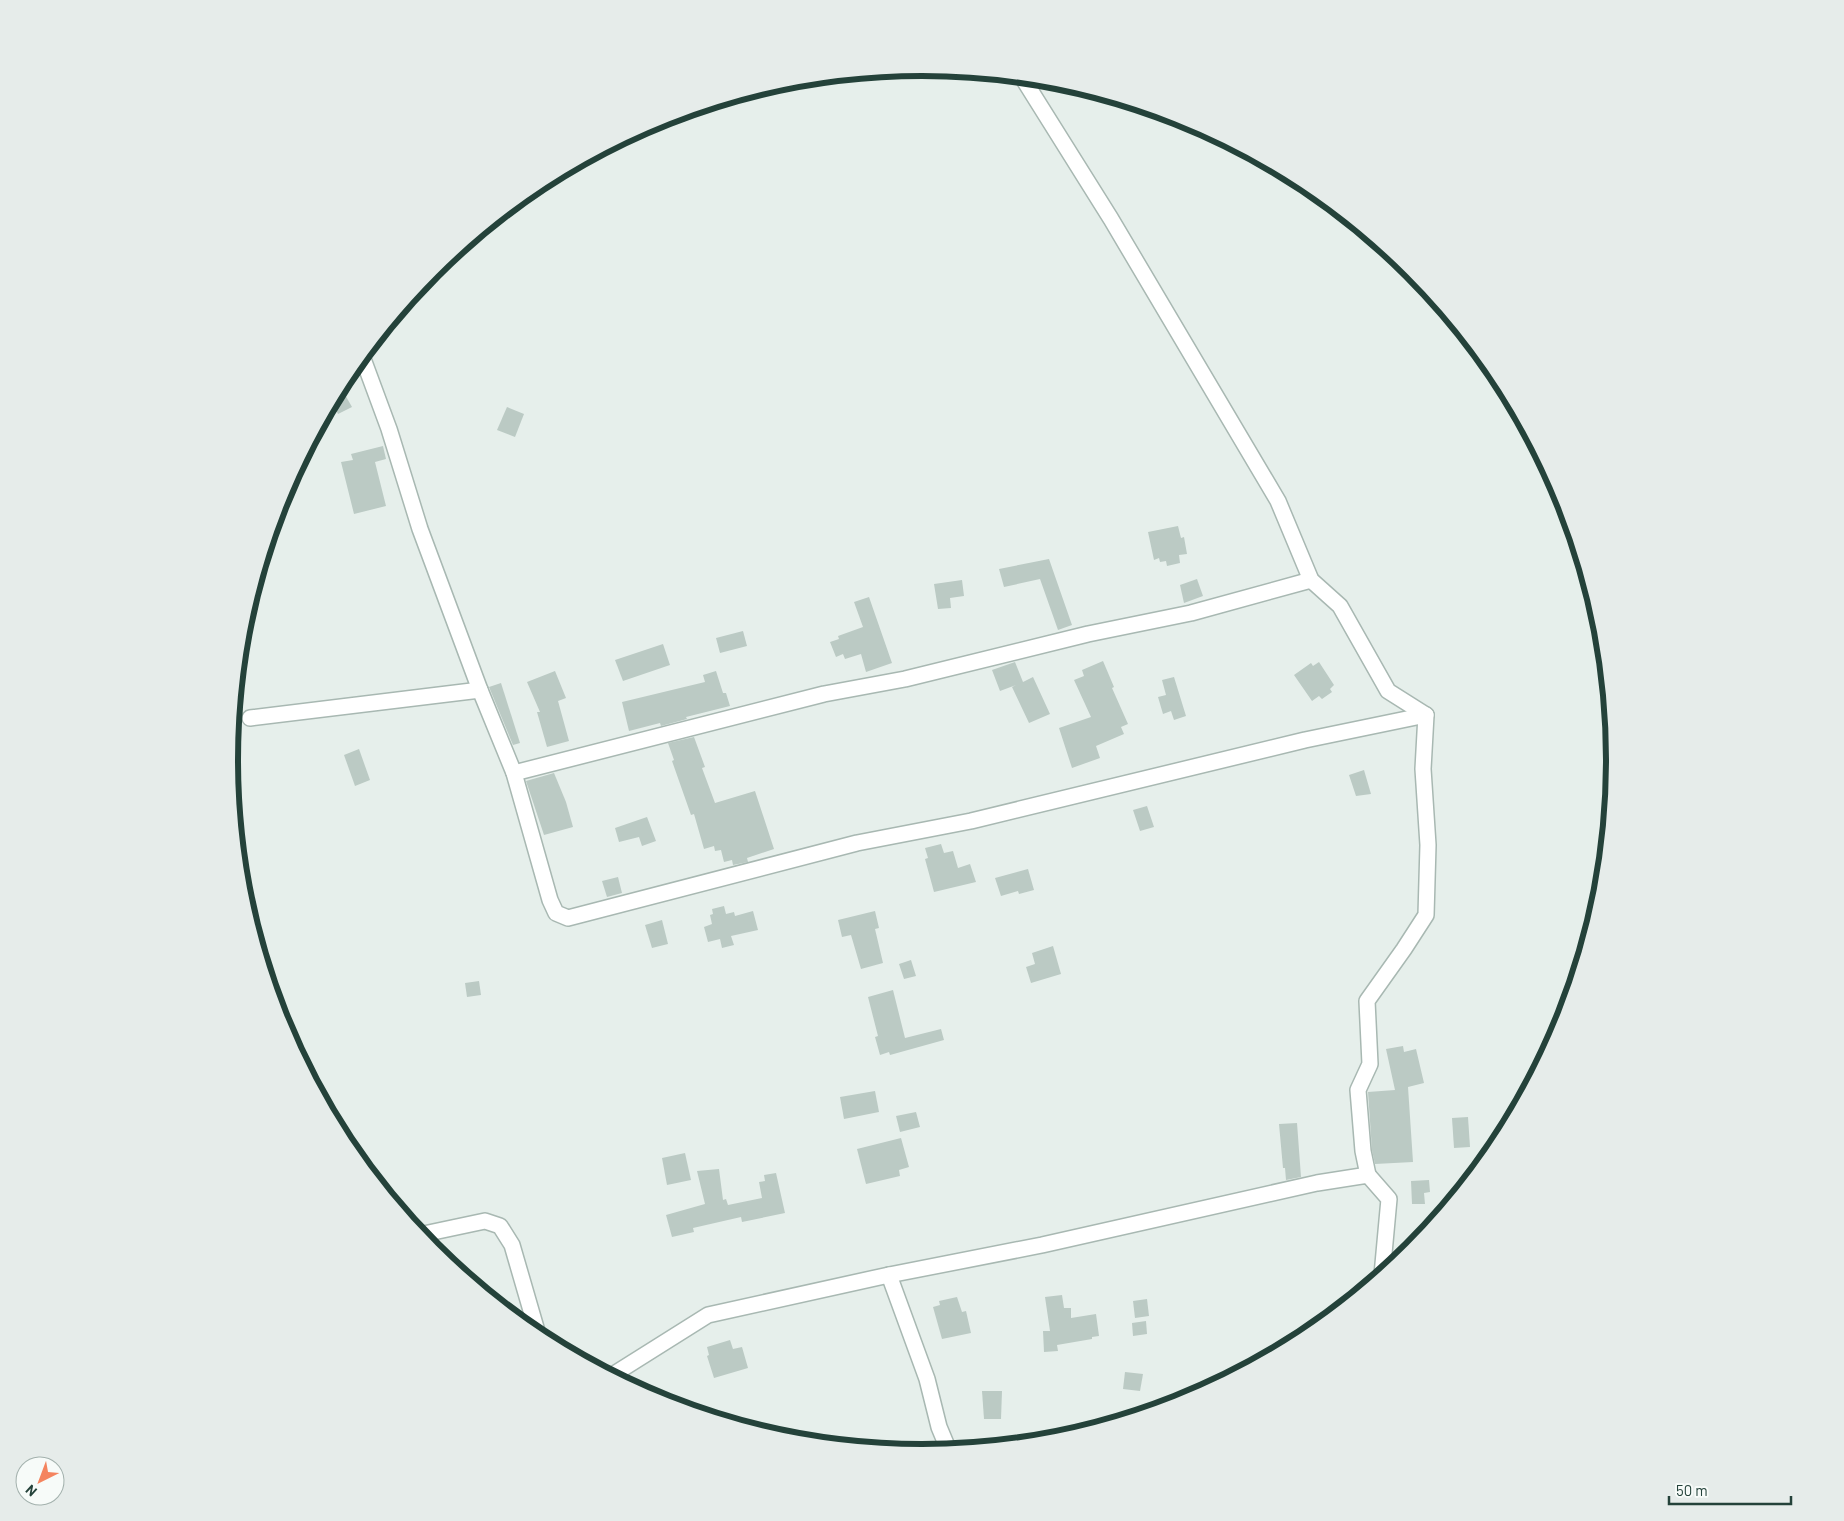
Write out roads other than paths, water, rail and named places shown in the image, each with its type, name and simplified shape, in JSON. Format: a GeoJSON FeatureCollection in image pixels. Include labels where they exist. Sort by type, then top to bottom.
{"type":"FeatureCollection","features":[{"type":"Feature","properties":{"kind":"street"},"geometry":{"type":"LineString","coordinates":[[1027,84],[1111,219],[1278,501],[1311,580],[1340,606],[1388,691],[1426,716]]}},
{"type":"Feature","properties":{"kind":"street"},"geometry":{"type":"LineString","coordinates":[[365,364],[389,429],[420,529],[480,690],[514,773],[550,900],[556,913],[568,918],[857,843],[971,821],[1305,740],[1426,716]]}},
{"type":"Feature","properties":{"kind":"street"},"geometry":{"type":"LineString","coordinates":[[514,773],[824,694],[905,679],[1088,634],[1191,613],[1311,580]]}},
{"type":"Feature","properties":{"kind":"street"},"geometry":{"type":"LineString","coordinates":[[250,718],[480,690]]}},
{"type":"Feature","properties":{"kind":"street"},"geometry":{"type":"LineString","coordinates":[[1383,1266],[1390,1199],[1368,1175],[1363,1151],[1358,1090],[1370,1064],[1367,1002],[1426,915],[1428,845],[1423,769],[1426,716]]}},
{"type":"Feature","properties":{"kind":"street"},"geometry":{"type":"LineString","coordinates":[[616,1373],[708,1315],[889,1275],[1042,1245],[1317,1183],[1368,1175]]}},
{"type":"Feature","properties":{"kind":"street"},"geometry":{"type":"LineString","coordinates":[[428,1233],[485,1221],[500,1226],[512,1245],[535,1324]]}},
{"type":"Feature","properties":{"kind":"street"},"geometry":{"type":"LineString","coordinates":[[889,1275],[927,1379],[939,1427],[946,1444]]}}]}
